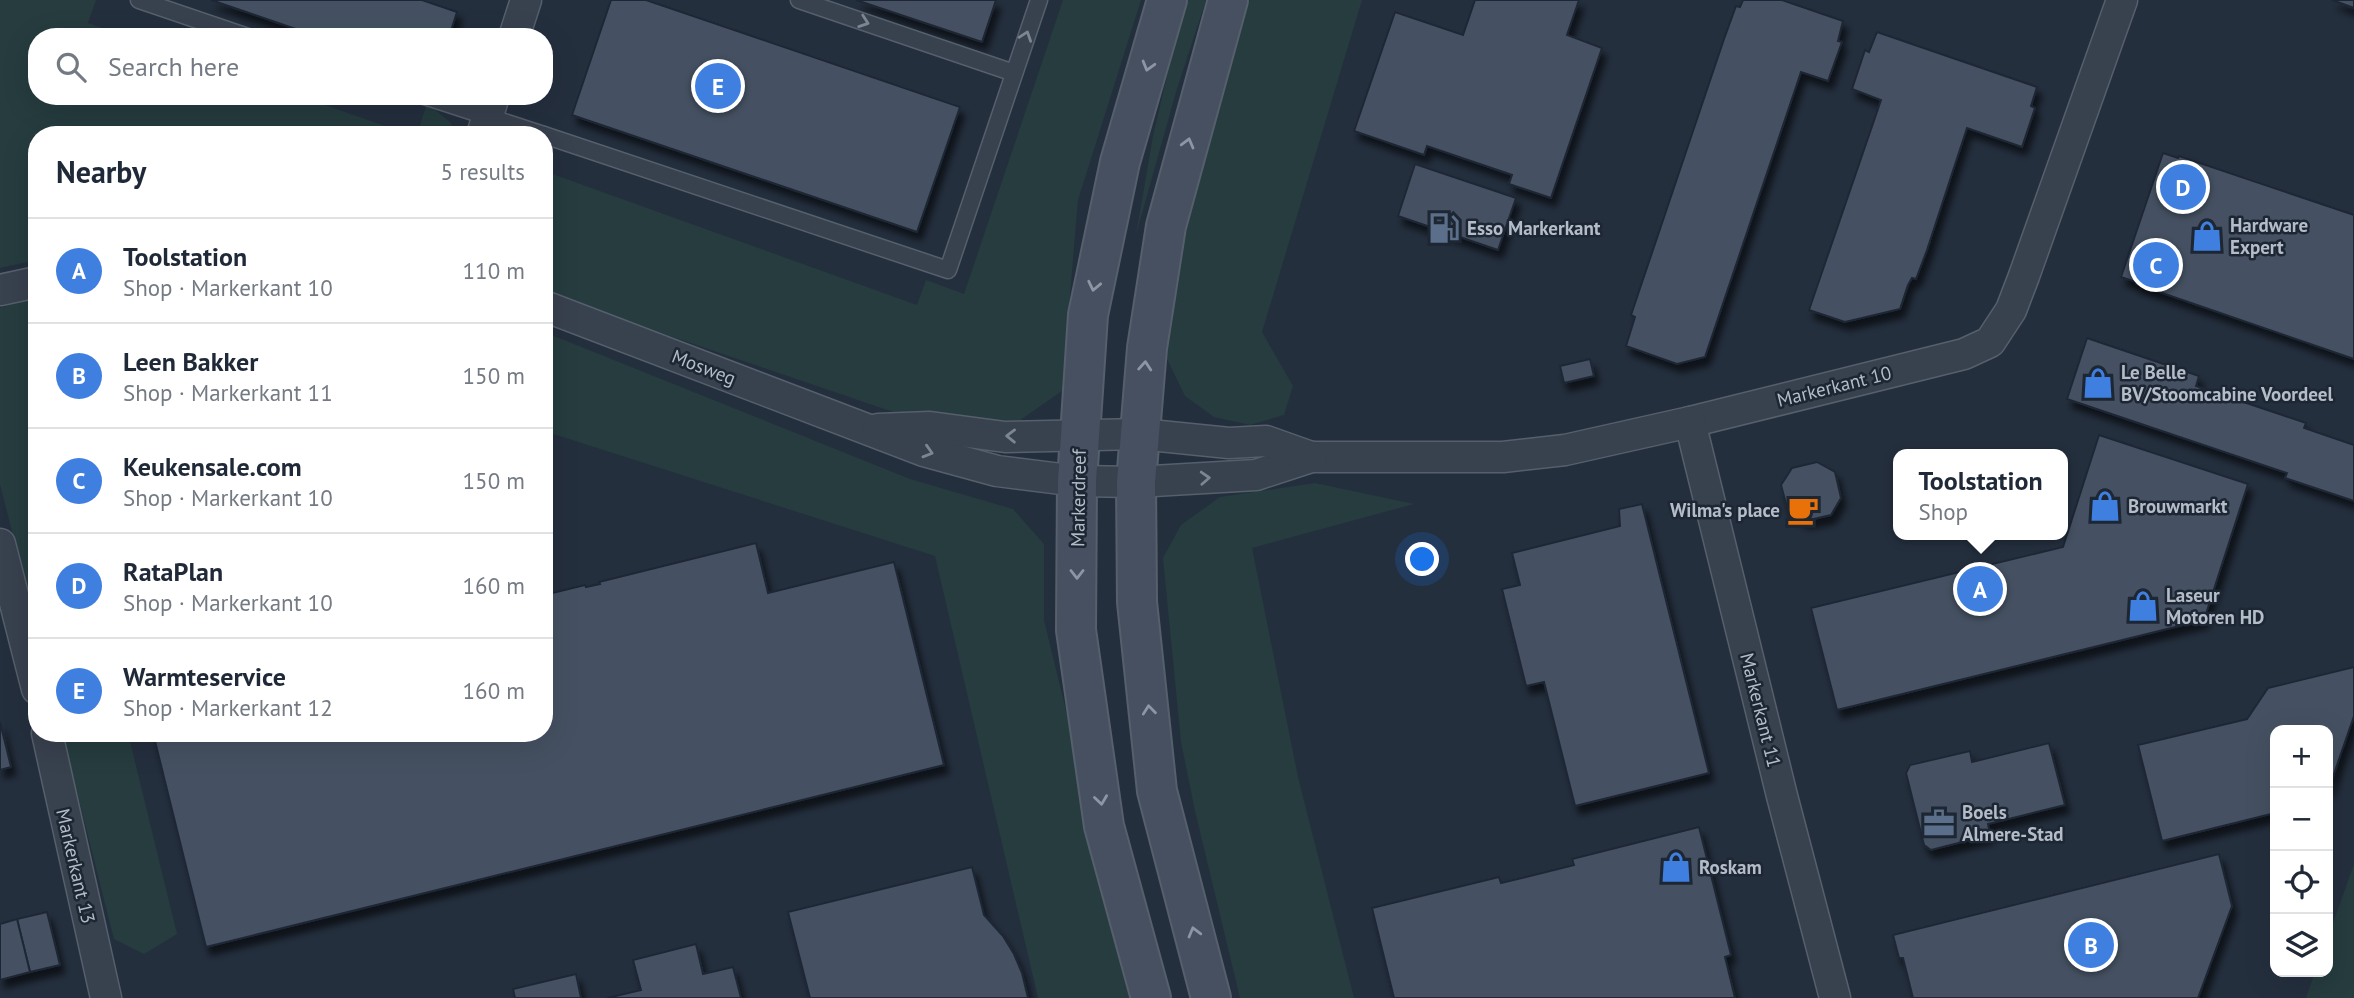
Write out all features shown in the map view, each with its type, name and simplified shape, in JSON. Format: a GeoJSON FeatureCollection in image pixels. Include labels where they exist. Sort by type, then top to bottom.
{"type":"FeatureCollection","features":[{"type":"Feature","properties":{"kind":"main road","name":"Markerdreef"},"geometry":{"type":"LineString","coordinates":[[1151,998],[1104,826],[1076,631],[1077,481],[1088,315],[1120,162],[1167,0]]}},
{"type":"Feature","properties":{"kind":"main road"},"geometry":{"type":"LineString","coordinates":[[1212,998],[1157,791],[1137,602],[1136,482],[1147,348],[1166,226],[1228,0]]}},
{"type":"Feature","properties":{"kind":"street"},"geometry":{"type":"LineString","coordinates":[[517,28],[526,0]]}},
{"type":"Feature","properties":{"kind":"street","name":"Markerkant 10"},"geometry":{"type":"LineString","coordinates":[[1136,482],[1256,475],[1311,457],[1503,457],[1565,450],[1964,354],[1990,342],[2011,310],[2122,0]]}},
{"type":"Feature","properties":{"kind":"street"},"geometry":{"type":"LineString","coordinates":[[0,290],[28,284]]}},
{"type":"Feature","properties":{"kind":"street","name":"Mosweg"},"geometry":{"type":"LineString","coordinates":[[553,309],[924,451],[997,471],[1077,481],[1136,482]]}},
{"type":"Feature","properties":{"kind":"street","name":"Markerkant 11"},"geometry":{"type":"LineString","coordinates":[[1690,422],[1835,998]]}},
{"type":"Feature","properties":{"kind":"street","name":"Mosweg"},"geometry":{"type":"LineString","coordinates":[[864,429],[930,427],[1005,437],[1140,434]]}},
{"type":"Feature","properties":{"kind":"street","name":"Markerkant 10"},"geometry":{"type":"LineString","coordinates":[[1140,434],[1229,443],[1266,441],[1311,457]]}},
{"type":"Feature","properties":{"kind":"street"},"geometry":{"type":"LineString","coordinates":[[0,544],[28,654]]}},
{"type":"Feature","properties":{"kind":"street","name":"Markerkant 13"},"geometry":{"type":"LineString","coordinates":[[49,742],[106,998]]}},
{"type":"Feature","properties":{"kind":"lane"},"geometry":{"type":"LineString","coordinates":[[139,0],[221,28]]}},
{"type":"Feature","properties":{"kind":"lane"},"geometry":{"type":"LineString","coordinates":[[799,0],[1014,73]]}},
{"type":"Feature","properties":{"kind":"lane"},"geometry":{"type":"LineString","coordinates":[[553,138],[948,270],[1039,0]]}},
{"type":"Feature","properties":{"kind":"lane"},"geometry":{"type":"LineString","coordinates":[[453,105],[517,126]]}},
{"type":"Feature","properties":{"kind":"green space"},"geometry":{"type":"Polygon","coordinates":[[[0,0],[96,0],[88,23],[102,28],[28,28],[28,105],[325,105],[385,126],[28,126],[28,262],[0,268],[0,0]]]}},
{"type":"Feature","properties":{"kind":"green space"},"geometry":{"type":"Polygon","coordinates":[[[1063,0],[1141,0],[1078,200],[1062,391],[1013,425],[902,415],[553,296],[553,174],[917,305],[926,280],[964,294],[1063,0]]]}},
{"type":"Feature","properties":{"kind":"green space"},"geometry":{"type":"Polygon","coordinates":[[[1185,0],[1206,0],[1176,92],[1136,235],[1153,136],[1185,0]]]}},
{"type":"Feature","properties":{"kind":"green space"},"geometry":{"type":"Polygon","coordinates":[[[1250,0],[1362,0],[1262,332],[1293,386],[1284,415],[1250,425],[1214,417],[1185,396],[1165,355],[1176,233],[1250,0]]]}},
{"type":"Feature","properties":{"kind":"green space"},"geometry":{"type":"Polygon","coordinates":[[[426,105],[429,105],[452,126],[420,126],[426,105]]]}},
{"type":"Feature","properties":{"kind":"green space"},"geometry":{"type":"Polygon","coordinates":[[[28,300],[28,595],[0,484],[0,308],[28,300]]]}},
{"type":"Feature","properties":{"kind":"green space"},"geometry":{"type":"Polygon","coordinates":[[[553,336],[910,479],[1013,509],[1044,544],[1044,620],[1136,998],[1038,998],[935,556],[553,434],[553,336]]]}},
{"type":"Feature","properties":{"kind":"green space"},"geometry":{"type":"Polygon","coordinates":[[[1315,483],[1414,504],[1252,548],[1298,777],[1354,998],[1240,998],[1181,742],[1163,558],[1181,525],[1220,497],[1315,483]]]}},
{"type":"Feature","properties":{"kind":"green space"},"geometry":{"type":"Polygon","coordinates":[[[64,742],[130,742],[177,934],[144,954],[114,939],[64,742]]]}},
{"type":"Feature","properties":{"kind":"green space"},"geometry":{"type":"Polygon","coordinates":[[[2354,864],[2354,998],[2306,998],[2313,977],[2333,977],[2333,923],[2354,864]]]}},
{"type":"Feature","properties":{"kind":"building"},"geometry":{"type":"Polygon","coordinates":[[[211,0],[422,0],[457,12],[452,28],[293,28],[211,0]]]}},
{"type":"Feature","properties":{"kind":"building"},"geometry":{"type":"Polygon","coordinates":[[[611,0],[646,0],[960,107],[917,232],[572,115],[611,0]]]}},
{"type":"Feature","properties":{"kind":"building"},"geometry":{"type":"Polygon","coordinates":[[[856,0],[996,0],[982,42],[856,0]]]}},
{"type":"Feature","properties":{"kind":"building"},"geometry":{"type":"Polygon","coordinates":[[[1475,0],[1579,0],[1567,35],[1602,48],[1551,198],[1509,184],[1512,175],[1427,146],[1424,155],[1354,131],[1395,12],[1463,35],[1475,0]]]}},
{"type":"Feature","properties":{"kind":"building"},"geometry":{"type":"Polygon","coordinates":[[[1743,0],[1782,0],[1843,21],[1838,41],[1842,42],[1828,81],[1801,72],[1705,357],[1677,364],[1626,346],[1635,317],[1631,315],[1724,39],[1736,6],[1740,7],[1743,0]]]}},
{"type":"Feature","properties":{"kind":"building"},"geometry":{"type":"Polygon","coordinates":[[[2332,0],[2354,0],[2354,8],[2332,0]]]}},
{"type":"Feature","properties":{"kind":"building"},"geometry":{"type":"Polygon","coordinates":[[[1877,32],[2037,87],[2031,106],[2035,108],[2022,147],[1967,128],[1927,250],[1916,279],[1912,278],[1908,285],[1900,309],[1845,322],[1809,310],[1881,100],[1852,89],[1865,50],[1869,52],[1877,32]]]}},
{"type":"Feature","properties":{"kind":"building"},"geometry":{"type":"Polygon","coordinates":[[[2163,153],[2354,215],[2354,359],[2121,277],[2163,153]]]}},
{"type":"Feature","properties":{"kind":"building"},"geometry":{"type":"Polygon","coordinates":[[[1415,164],[1516,198],[1498,250],[1398,216],[1415,164]]]}},
{"type":"Feature","properties":{"kind":"building"},"geometry":{"type":"Polygon","coordinates":[[[2087,338],[2199,376],[2196,386],[2306,423],[2304,428],[2354,445],[2354,501],[2285,478],[2287,473],[2067,399],[2087,338]]]}},
{"type":"Feature","properties":{"kind":"building"},"geometry":{"type":"Polygon","coordinates":[[[1590,359],[1594,376],[1564,383],[1560,366],[1590,359]]]}},
{"type":"Feature","properties":{"kind":"building"},"geometry":{"type":"Polygon","coordinates":[[[2099,435],[2248,484],[2204,620],[1837,710],[1811,608],[2063,547],[2065,540],[2068,540],[2068,531],[2099,435]]]}},
{"type":"Feature","properties":{"kind":"building"},"geometry":{"type":"Polygon","coordinates":[[[1817,462],[1835,472],[1841,498],[1831,515],[1805,521],[1788,511],[1781,485],[1792,468],[1817,462]]]}},
{"type":"Feature","properties":{"kind":"building"},"geometry":{"type":"Polygon","coordinates":[[[1642,504],[1709,773],[1575,806],[1544,682],[1526,686],[1502,589],[1520,585],[1512,553],[1620,526],[1619,509],[1642,504]]]}},
{"type":"Feature","properties":{"kind":"building"},"geometry":{"type":"Polygon","coordinates":[[[756,543],[768,593],[894,562],[944,765],[206,947],[155,742],[553,742],[553,593],[600,584],[599,582],[756,543]]]}},
{"type":"Feature","properties":{"kind":"building"},"geometry":{"type":"Polygon","coordinates":[[[2354,667],[2354,716],[2333,777],[2333,725],[2270,725],[2270,814],[2162,841],[2138,745],[2247,719],[2268,688],[2354,667]]]}},
{"type":"Feature","properties":{"kind":"building"},"geometry":{"type":"Polygon","coordinates":[[[0,722],[11,767],[0,770],[0,722]]]}},
{"type":"Feature","properties":{"kind":"building"},"geometry":{"type":"Polygon","coordinates":[[[2049,743],[2065,805],[1988,824],[1990,835],[1931,850],[1924,845],[1906,773],[1910,765],[1970,751],[1972,762],[2049,743]]]}},
{"type":"Feature","properties":{"kind":"building"},"geometry":{"type":"Polygon","coordinates":[[[1699,827],[1731,955],[1725,957],[1735,998],[1394,998],[1372,908],[1499,877],[1501,883],[1526,877],[1574,865],[1572,859],[1699,827]]]}},
{"type":"Feature","properties":{"kind":"building"},"geometry":{"type":"Polygon","coordinates":[[[2219,854],[2232,906],[2198,998],[1913,998],[1903,958],[1899,958],[1893,935],[2219,854]]]}},
{"type":"Feature","properties":{"kind":"building"},"geometry":{"type":"Polygon","coordinates":[[[972,867],[984,915],[1003,936],[1014,954],[1028,998],[810,998],[788,912],[972,867]]]}},
{"type":"Feature","properties":{"kind":"building"},"geometry":{"type":"Polygon","coordinates":[[[47,912],[60,965],[30,972],[17,919],[47,912]]]}},
{"type":"Feature","properties":{"kind":"building"},"geometry":{"type":"Polygon","coordinates":[[[17,919],[30,972],[0,980],[0,924],[17,919]]]}},
{"type":"Feature","properties":{"kind":"building"},"geometry":{"type":"Polygon","coordinates":[[[696,944],[703,974],[733,967],[741,998],[607,998],[641,990],[633,960],[696,944]]]}},
{"type":"Feature","properties":{"kind":"building"},"geometry":{"type":"Polygon","coordinates":[[[576,974],[581,998],[515,998],[513,989],[576,974]]]}},
{"type":"Feature","properties":{"kind":"place","name":"Warmteservice"},"geometry":{"type":"Point","coordinates":[718,86]}},
{"type":"Feature","properties":{"kind":"place","name":"RataPlan"},"geometry":{"type":"Point","coordinates":[2183,187]}},
{"type":"Feature","properties":{"kind":"place","name":"Esso Markerkant"},"geometry":{"type":"Point","coordinates":[1444,228]}},
{"type":"Feature","properties":{"kind":"place","name":"Hardware Expert"},"geometry":{"type":"Point","coordinates":[2207,236]}},
{"type":"Feature","properties":{"kind":"place","name":"Keukensale.com"},"geometry":{"type":"Point","coordinates":[2156,265]}},
{"type":"Feature","properties":{"kind":"place","name":"Le Belle BV/Stoomcabine Voordeel"},"geometry":{"type":"Point","coordinates":[2098,383]}},
{"type":"Feature","properties":{"kind":"place","name":"Brouwmarkt"},"geometry":{"type":"Point","coordinates":[2105,506]}},
{"type":"Feature","properties":{"kind":"place","name":"Wilma's place"},"geometry":{"type":"Point","coordinates":[1803,510]}},
{"type":"Feature","properties":{"kind":"place","name":"Toolstation"},"geometry":{"type":"Point","coordinates":[1980,589]}},
{"type":"Feature","properties":{"kind":"place","name":"Laseur Motoren HD"},"geometry":{"type":"Point","coordinates":[2143,606]}},
{"type":"Feature","properties":{"kind":"place","name":"Boels Almere-Stad"},"geometry":{"type":"Point","coordinates":[1939,823]}},
{"type":"Feature","properties":{"kind":"place","name":"Roskam"},"geometry":{"type":"Point","coordinates":[1676,867]}},
{"type":"Feature","properties":{"kind":"place","name":"Leen Bakker"},"geometry":{"type":"Point","coordinates":[2091,945]}}]}
